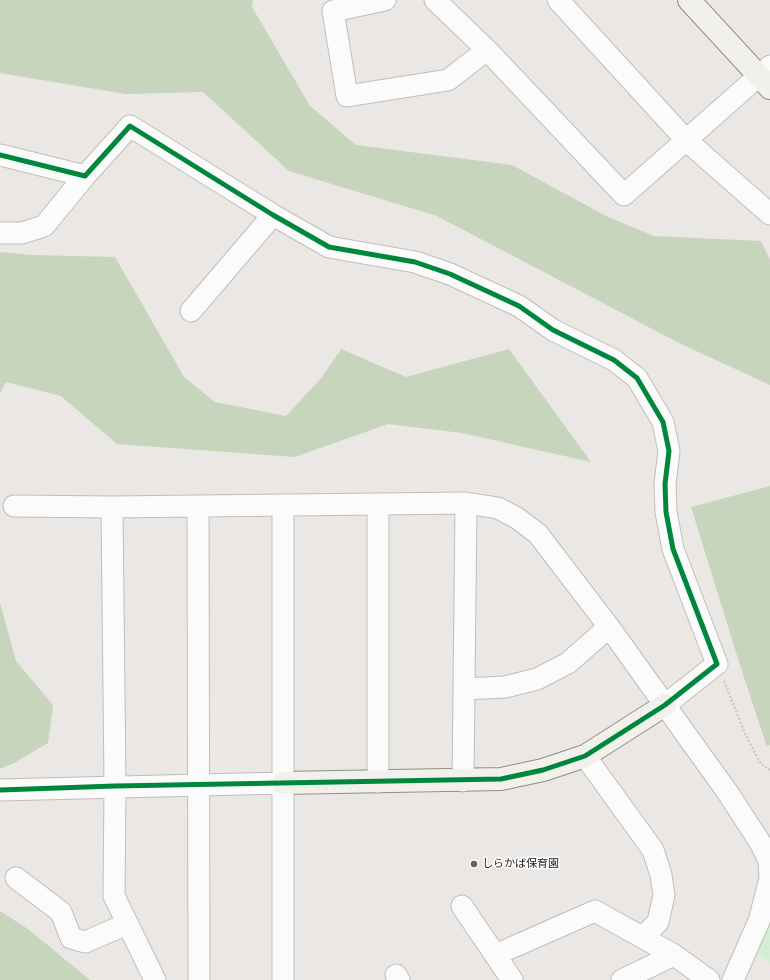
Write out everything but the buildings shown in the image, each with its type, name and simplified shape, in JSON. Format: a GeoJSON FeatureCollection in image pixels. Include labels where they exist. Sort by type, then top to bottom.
{"type":"FeatureCollection","features":[{"type":"Feature","properties":{"kind":"street"},"geometry":{"type":"LineString","coordinates":[[385,0],[331,6],[347,96],[448,80],[487,50]]}},
{"type":"Feature","properties":{"kind":"street"},"geometry":{"type":"LineString","coordinates":[[435,0],[487,50],[624,195],[687,141],[766,77],[689,0]]}},
{"type":"Feature","properties":{"kind":"street"},"geometry":{"type":"LineString","coordinates":[[558,0],[687,141],[770,214]]}},
{"type":"Feature","properties":{"kind":"street"},"geometry":{"type":"LineString","coordinates":[[0,232],[22,233],[44,226],[85,176],[130,126],[273,215],[329,247],[415,262],[450,274],[475,284],[519,306],[553,330],[614,360],[638,378],[662,422],[669,451],[665,484],[666,512],[673,549],[717,664],[664,705],[585,756],[543,770],[501,779],[463,781],[115,786],[0,790]]}},
{"type":"Feature","properties":{"kind":"street"},"geometry":{"type":"LineString","coordinates":[[0,155],[85,176]]}},
{"type":"Feature","properties":{"kind":"street"},"geometry":{"type":"LineString","coordinates":[[191,311],[273,215]]}},
{"type":"Feature","properties":{"kind":"street"},"geometry":{"type":"LineString","coordinates":[[463,781],[466,503]]}},
{"type":"Feature","properties":{"kind":"street"},"geometry":{"type":"LineString","coordinates":[[14,506],[112,507],[466,503],[498,508],[517,518],[538,534],[610,626],[664,705],[728,793],[761,844],[769,861],[770,878],[759,921],[733,980]]}},
{"type":"Feature","properties":{"kind":"street"},"geometry":{"type":"LineString","coordinates":[[378,504],[378,782]]}},
{"type":"Feature","properties":{"kind":"street"},"geometry":{"type":"LineString","coordinates":[[283,505],[283,980]]}},
{"type":"Feature","properties":{"kind":"street"},"geometry":{"type":"LineString","coordinates":[[198,506],[199,980]]}},
{"type":"Feature","properties":{"kind":"street"},"geometry":{"type":"LineString","coordinates":[[112,507],[115,786],[114,896],[155,980]]}},
{"type":"Feature","properties":{"kind":"street"},"geometry":{"type":"LineString","coordinates":[[464,689],[505,687],[537,679],[568,663],[610,626]]}},
{"type":"Feature","properties":{"kind":"street"},"geometry":{"type":"LineString","coordinates":[[585,756],[653,850],[661,875],[664,895],[658,922],[643,937]]}},
{"type":"Feature","properties":{"kind":"street"},"geometry":{"type":"LineString","coordinates":[[16,878],[61,912],[71,938],[85,942],[128,924]]}},
{"type":"Feature","properties":{"kind":"street"},"geometry":{"type":"LineString","coordinates":[[462,906],[512,980]]}},
{"type":"Feature","properties":{"kind":"street"},"geometry":{"type":"LineString","coordinates":[[495,955],[595,911],[674,955],[709,980]]}},
{"type":"Feature","properties":{"kind":"street"},"geometry":{"type":"LineString","coordinates":[[622,980],[674,955]]}},
{"type":"Feature","properties":{"kind":"path"},"geometry":{"type":"LineString","coordinates":[[717,664],[746,736],[761,764],[770,770]]}},
{"type":"Feature","properties":{"kind":"green space"},"geometry":{"type":"Polygon","coordinates":[[[0,0],[253,0],[252,7],[310,106],[356,145],[512,165],[606,216],[654,236],[761,241],[770,260],[770,385],[679,343],[437,216],[289,171],[203,92],[126,94],[0,73],[0,0]]]}},
{"type":"Feature","properties":{"kind":"green space"},"geometry":{"type":"Polygon","coordinates":[[[0,252],[33,255],[115,257],[184,377],[215,402],[286,416],[322,377],[341,349],[406,377],[509,349],[591,462],[462,433],[388,424],[295,457],[117,444],[61,396],[6,382],[0,394],[0,252]]]}},
{"type":"Feature","properties":{"kind":"green space"},"geometry":{"type":"Polygon","coordinates":[[[770,486],[770,745],[767,747],[691,507],[770,486]]]}},
{"type":"Feature","properties":{"kind":"green space"},"geometry":{"type":"Polygon","coordinates":[[[0,603],[16,661],[53,705],[48,743],[14,763],[0,769],[0,603]]]}},
{"type":"Feature","properties":{"kind":"green space"},"geometry":{"type":"Polygon","coordinates":[[[0,911],[28,929],[90,980],[0,980],[0,911]]]}},
{"type":"Feature","properties":{"kind":"green space"},"geometry":{"type":"Polygon","coordinates":[[[770,921],[770,963],[756,953],[770,921]]]}},
{"type":"Feature","properties":{"kind":"cycle path"},"geometry":{"type":"LineString","coordinates":[[0,155],[85,176],[130,126],[273,215],[329,247],[415,262],[450,274],[519,306],[553,330],[614,360],[637,378],[663,422],[669,451],[665,484],[666,512],[673,549],[717,664],[665,705],[585,756],[543,770],[501,779],[115,786],[0,790]]}},
{"type":"Feature","properties":{"kind":"place","name":"しらかば保育園"},"geometry":{"type":"Point","coordinates":[474,864]}}]}
